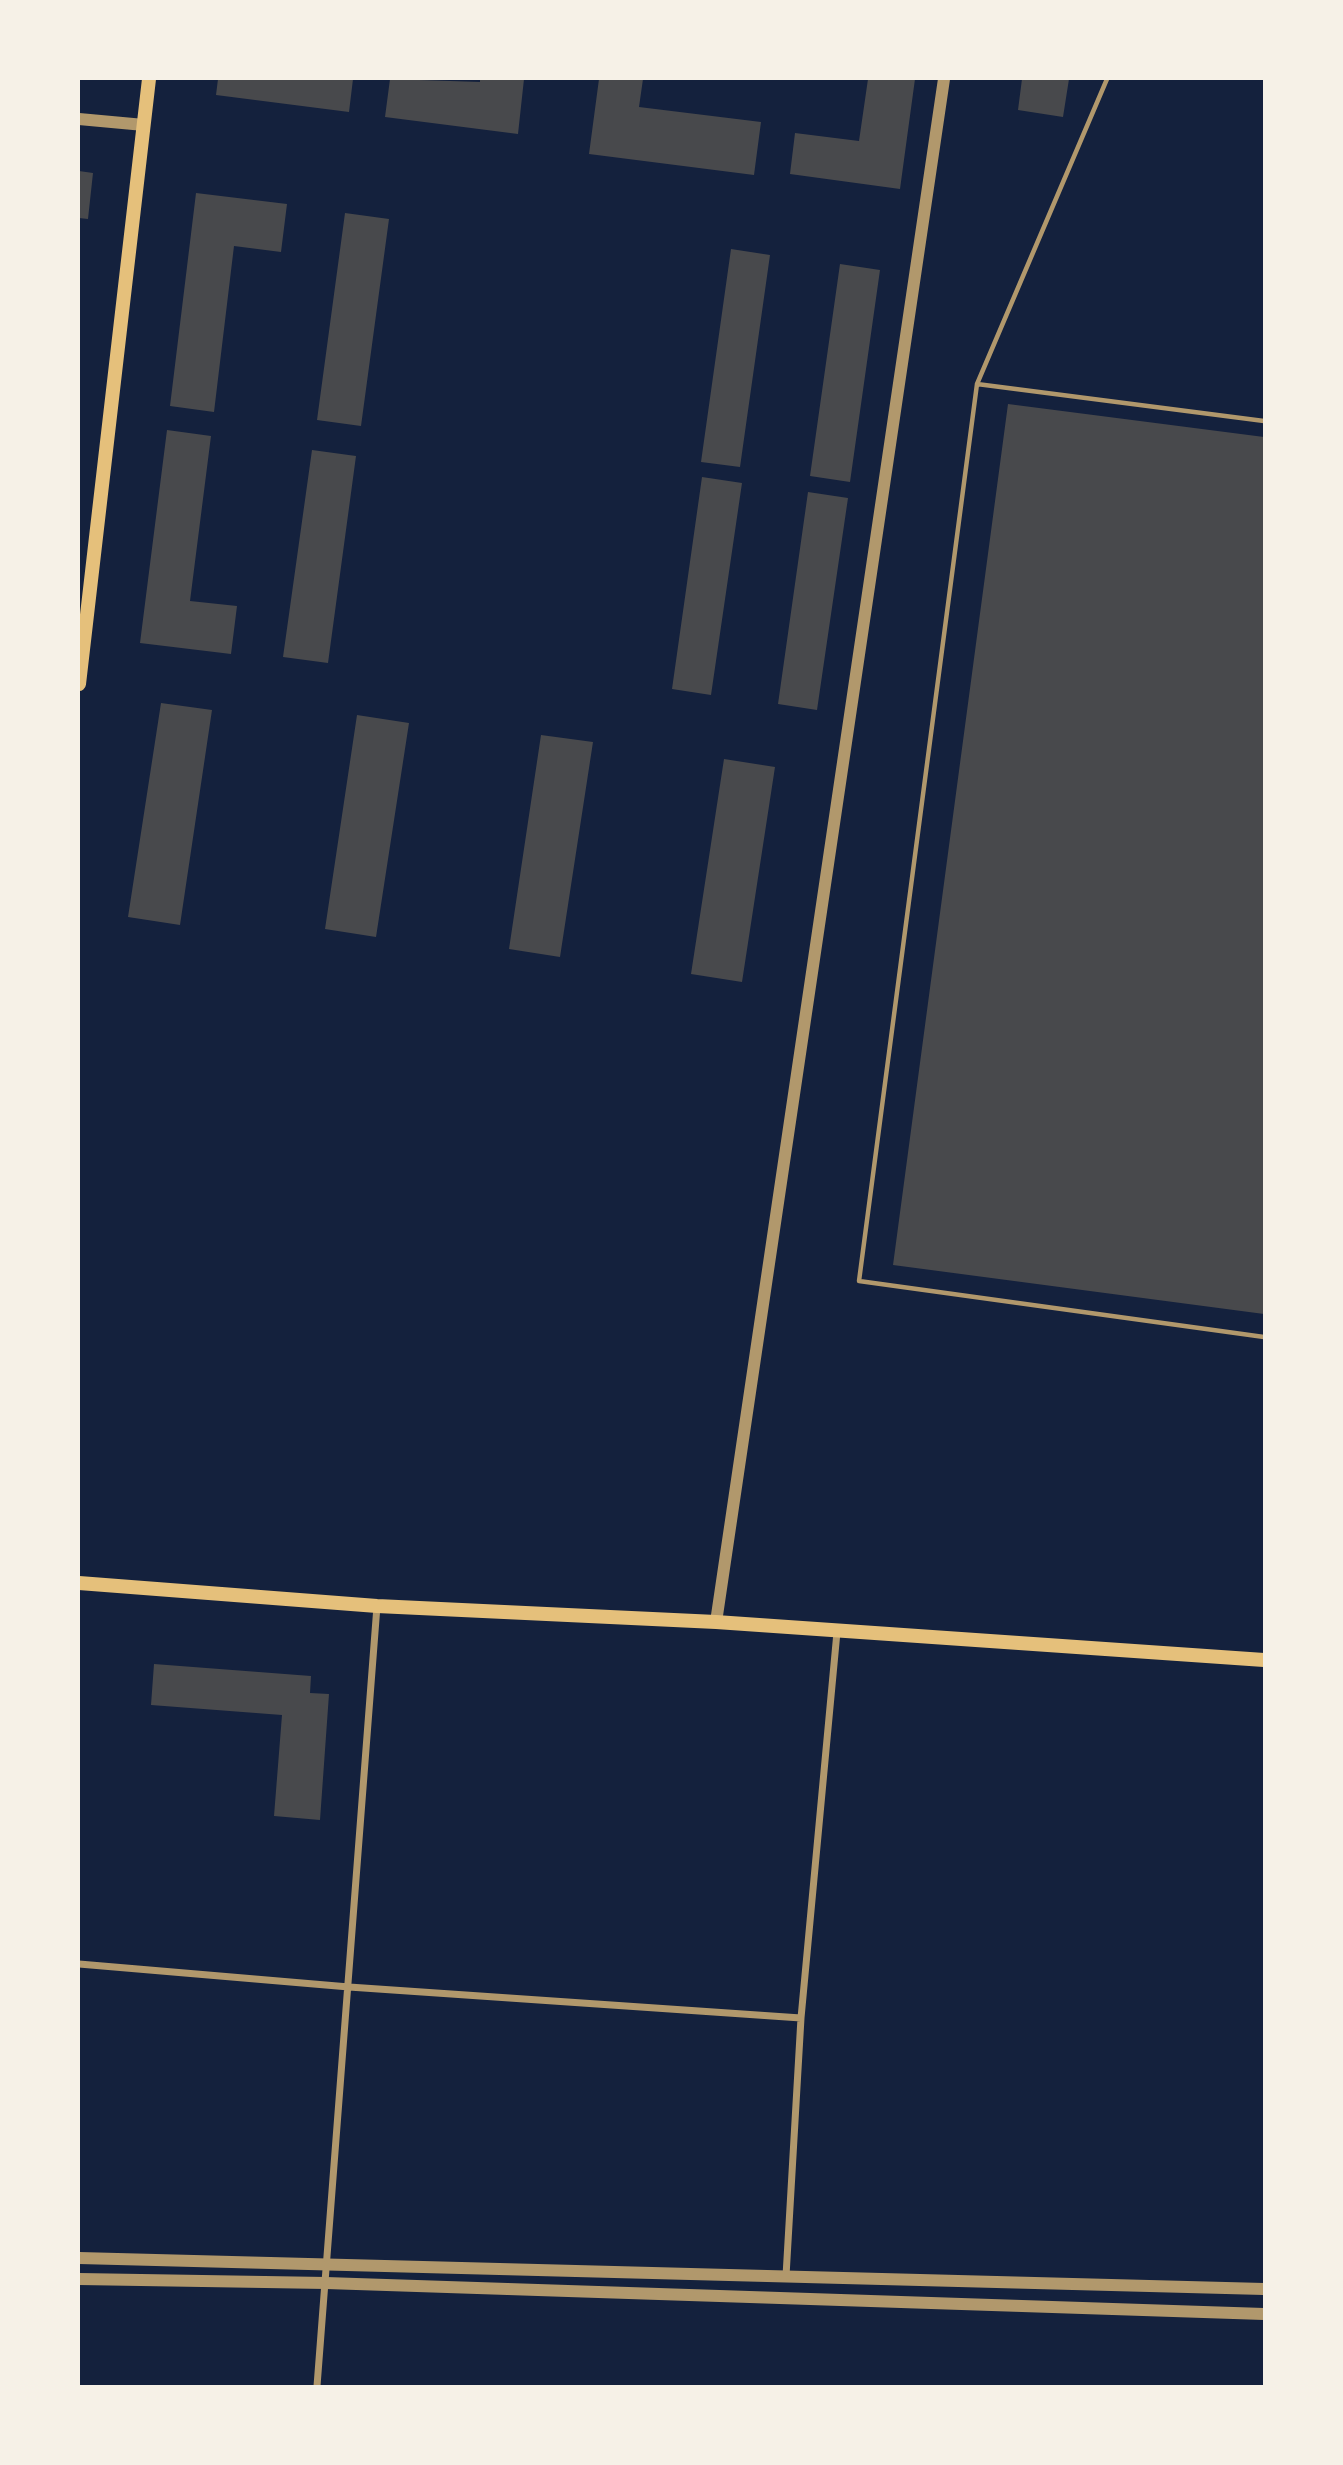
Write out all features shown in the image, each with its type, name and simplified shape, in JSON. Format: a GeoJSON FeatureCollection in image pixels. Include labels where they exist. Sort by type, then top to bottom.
{"type":"FeatureCollection","features":[{"type":"Feature","properties":{"kind":"main road"},"geometry":{"type":"LineString","coordinates":[[79,684],[149,79]]}},
{"type":"Feature","properties":{"kind":"main road"},"geometry":{"type":"LineString","coordinates":[[79,1583],[377,1606],[716,1622],[1264,1660]]}},
{"type":"Feature","properties":{"kind":"street"},"geometry":{"type":"LineString","coordinates":[[716,1622],[944,79]]}},
{"type":"Feature","properties":{"kind":"street"},"geometry":{"type":"LineString","coordinates":[[79,119],[144,125]]}},
{"type":"Feature","properties":{"kind":"street"},"geometry":{"type":"LineString","coordinates":[[317,2386],[377,1606]]}},
{"type":"Feature","properties":{"kind":"street"},"geometry":{"type":"LineString","coordinates":[[786,2276],[801,2018],[837,1632]]}},
{"type":"Feature","properties":{"kind":"street"},"geometry":{"type":"LineString","coordinates":[[79,1964],[349,1987],[801,2018]]}},
{"type":"Feature","properties":{"kind":"street"},"geometry":{"type":"LineString","coordinates":[[79,2258],[1264,2289]]}},
{"type":"Feature","properties":{"kind":"street"},"geometry":{"type":"LineString","coordinates":[[79,2278],[326,2283],[1264,2314]]}},
{"type":"Feature","properties":{"kind":"lane"},"geometry":{"type":"LineString","coordinates":[[1107,79],[977,384],[859,1281],[1264,1337]]}},
{"type":"Feature","properties":{"kind":"lane"},"geometry":{"type":"LineString","coordinates":[[977,384],[1264,421]]}},
{"type":"Feature","properties":{"kind":"building"},"geometry":{"type":"Polygon","coordinates":[[[218,79],[353,79],[349,112],[216,95],[218,79]]]}},
{"type":"Feature","properties":{"kind":"building"},"geometry":{"type":"Polygon","coordinates":[[[390,79],[480,82],[480,79],[524,79],[518,134],[385,117],[390,79]]]}},
{"type":"Feature","properties":{"kind":"building"},"geometry":{"type":"Polygon","coordinates":[[[599,79],[643,79],[639,107],[761,122],[754,175],[589,154],[599,79]]]}},
{"type":"Feature","properties":{"kind":"building"},"geometry":{"type":"Polygon","coordinates":[[[868,79],[915,79],[900,189],[790,174],[795,133],[859,141],[868,79]]]}},
{"type":"Feature","properties":{"kind":"building"},"geometry":{"type":"Polygon","coordinates":[[[1022,79],[1069,79],[1063,117],[1018,110],[1022,79]]]}},
{"type":"Feature","properties":{"kind":"building"},"geometry":{"type":"Polygon","coordinates":[[[79,171],[93,173],[88,219],[79,218],[79,171]]]}},
{"type":"Feature","properties":{"kind":"building"},"geometry":{"type":"Polygon","coordinates":[[[196,193],[287,204],[281,252],[234,246],[214,412],[170,406],[196,193]]]}},
{"type":"Feature","properties":{"kind":"building"},"geometry":{"type":"Polygon","coordinates":[[[345,213],[389,219],[361,426],[317,420],[345,213]]]}},
{"type":"Feature","properties":{"kind":"building"},"geometry":{"type":"Polygon","coordinates":[[[731,249],[770,255],[740,467],[701,462],[731,249]]]}},
{"type":"Feature","properties":{"kind":"building"},"geometry":{"type":"Polygon","coordinates":[[[840,264],[880,270],[850,482],[810,476],[840,264]]]}},
{"type":"Feature","properties":{"kind":"building"},"geometry":{"type":"Polygon","coordinates":[[[1008,404],[1264,437],[1264,1314],[893,1265],[1008,404]]]}},
{"type":"Feature","properties":{"kind":"building"},"geometry":{"type":"Polygon","coordinates":[[[167,430],[211,436],[190,601],[237,606],[231,654],[140,643],[167,430]]]}},
{"type":"Feature","properties":{"kind":"building"},"geometry":{"type":"Polygon","coordinates":[[[312,450],[356,456],[328,663],[283,657],[312,450]]]}},
{"type":"Feature","properties":{"kind":"building"},"geometry":{"type":"Polygon","coordinates":[[[702,477],[742,483],[711,695],[672,689],[702,477]]]}},
{"type":"Feature","properties":{"kind":"building"},"geometry":{"type":"Polygon","coordinates":[[[808,492],[848,498],[817,710],[778,704],[808,492]]]}},
{"type":"Feature","properties":{"kind":"building"},"geometry":{"type":"Polygon","coordinates":[[[161,703],[212,710],[180,925],[128,917],[161,703]]]}},
{"type":"Feature","properties":{"kind":"building"},"geometry":{"type":"Polygon","coordinates":[[[357,715],[409,723],[376,937],[325,929],[357,715]]]}},
{"type":"Feature","properties":{"kind":"building"},"geometry":{"type":"Polygon","coordinates":[[[541,735],[593,742],[560,957],[509,949],[541,735]]]}},
{"type":"Feature","properties":{"kind":"building"},"geometry":{"type":"Polygon","coordinates":[[[724,759],[775,767],[742,982],[691,974],[724,759]]]}},
{"type":"Feature","properties":{"kind":"building"},"geometry":{"type":"Polygon","coordinates":[[[154,1664],[311,1676],[310,1693],[329,1694],[320,1820],[274,1816],[282,1715],[151,1705],[154,1664]]]}}]}
